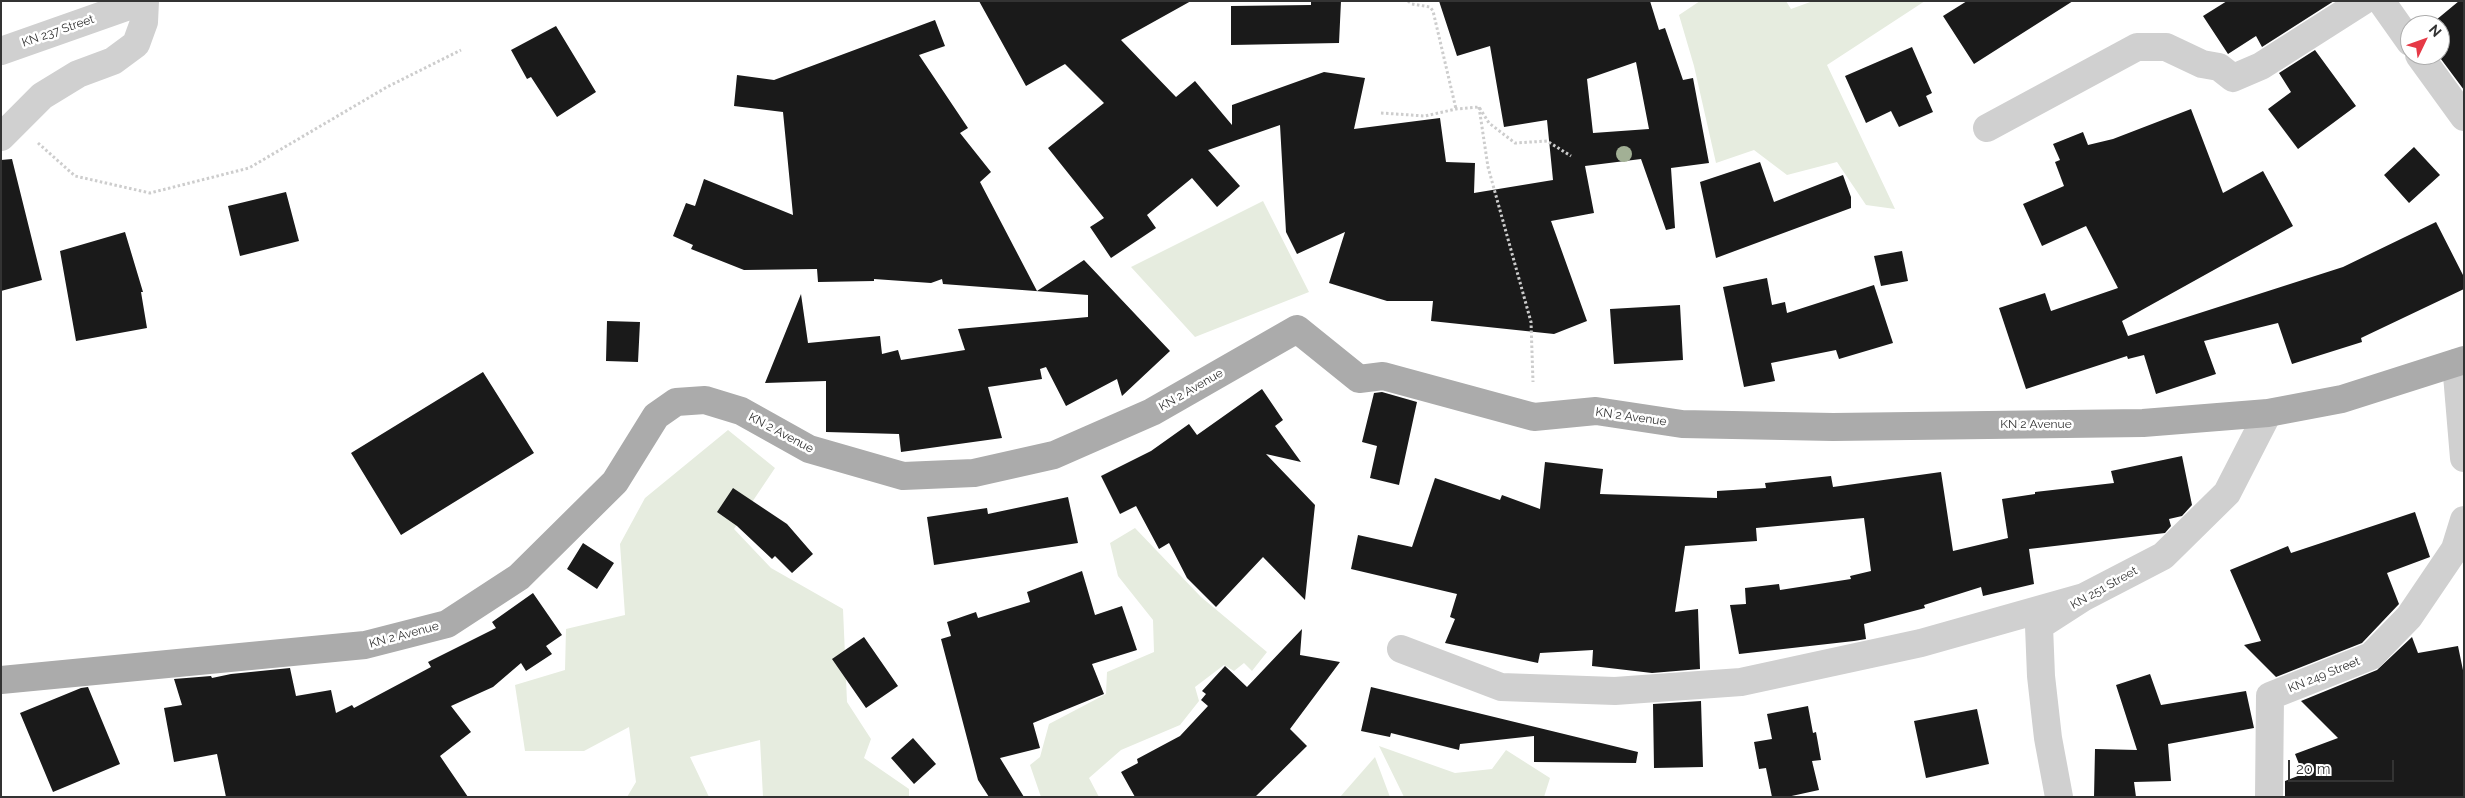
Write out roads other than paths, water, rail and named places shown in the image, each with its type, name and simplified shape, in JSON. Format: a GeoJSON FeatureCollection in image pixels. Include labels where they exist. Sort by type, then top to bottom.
{"type":"FeatureCollection","features":[{"type":"Feature","properties":{"kind":"main road","name":"KN 2 Avenue"},"geometry":{"type":"LineString","coordinates":[[1,680],[364,645],[447,624],[519,577],[616,482],[656,416],[676,402],[705,400],[741,411],[809,449],[903,476],[974,474],[1054,455],[1152,412],[1297,329],[1359,378],[1383,376],[1534,417],[1596,411],[1682,424],[1833,427],[2142,423],[2268,413],[2342,399],[2460,362]]}},
{"type":"Feature","properties":{"kind":"street","name":"KN 237 Street"},"geometry":{"type":"LineString","coordinates":[[1,51],[144,1]]}},
{"type":"Feature","properties":{"kind":"street"},"geometry":{"type":"LineString","coordinates":[[8,130],[42,96],[78,74],[113,61],[136,44],[144,22],[144,1]]}},
{"type":"Feature","properties":{"kind":"street"},"geometry":{"type":"LineString","coordinates":[[1987,128],[2137,47],[2166,47],[2202,64],[2219,67],[2233,78],[2261,66],[2363,1]]}},
{"type":"Feature","properties":{"kind":"street"},"geometry":{"type":"LineString","coordinates":[[2381,1],[2400,28]]}},
{"type":"Feature","properties":{"kind":"street"},"geometry":{"type":"LineString","coordinates":[[2426,65],[2464,117]]}},
{"type":"Feature","properties":{"kind":"street"},"geometry":{"type":"LineString","coordinates":[[2460,362],[2464,458]]}},
{"type":"Feature","properties":{"kind":"street","name":"KN 251 Street"},"geometry":{"type":"LineString","coordinates":[[2059,797],[2048,738],[2041,676],[2039,626],[2084,596],[2163,556],[2227,493],[2268,413]]}},
{"type":"Feature","properties":{"kind":"street","name":"KN 249 Street"},"geometry":{"type":"LineString","coordinates":[[2269,797],[2270,696],[2371,656],[2410,618],[2455,549],[2464,520]]}},
{"type":"Feature","properties":{"kind":"street"},"geometry":{"type":"LineString","coordinates":[[1402,649],[1501,687],[1614,690],[1731,682],[1921,643],[2084,596]]}}]}
